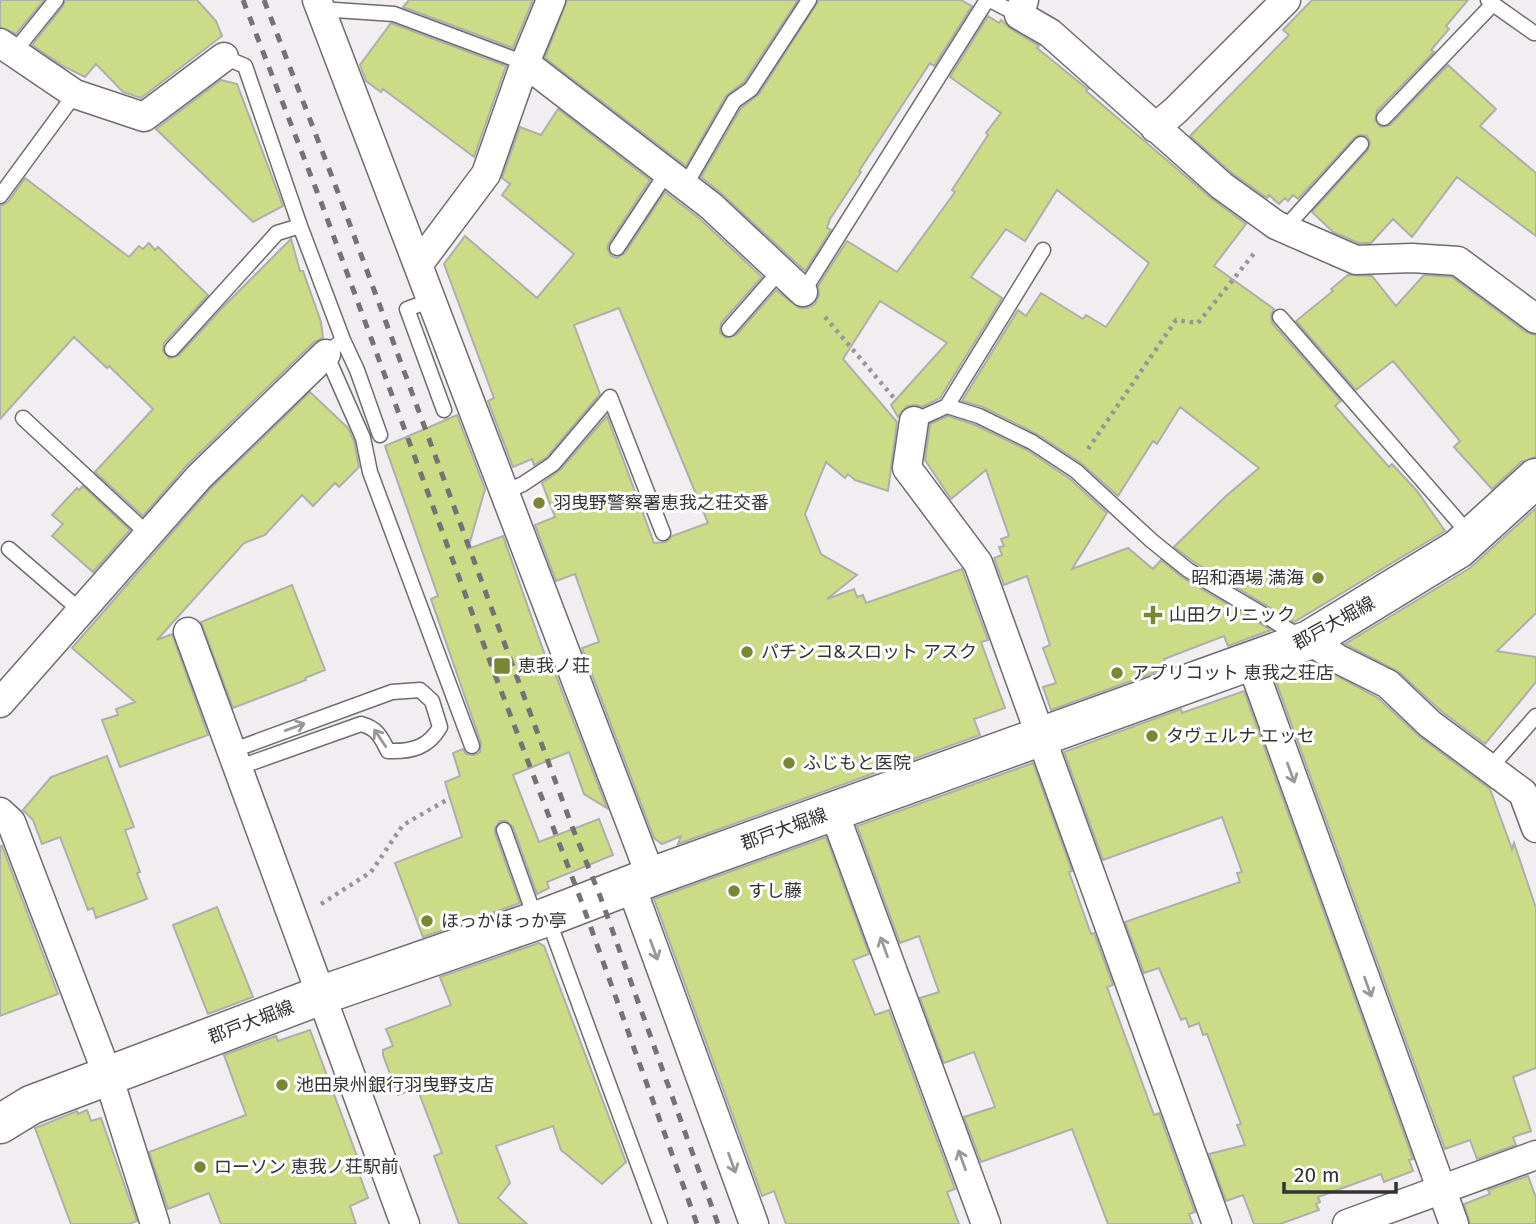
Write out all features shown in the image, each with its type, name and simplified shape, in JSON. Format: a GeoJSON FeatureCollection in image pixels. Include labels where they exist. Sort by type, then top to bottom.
{"type":"FeatureCollection","features":[{"type":"Feature","properties":{"kind":"main road","name":"郡戸大堀線"},"geometry":{"type":"LineString","coordinates":[[0,1124],[31,1105],[320,996],[542,919],[1309,640],[1458,549],[1536,478]]}},
{"type":"Feature","properties":{"kind":"street"},"geometry":{"type":"LineString","coordinates":[[418,265],[486,174],[525,63],[551,0]]}},
{"type":"Feature","properties":{"kind":"street"},"geometry":{"type":"LineString","coordinates":[[1155,128],[1286,0]]}},
{"type":"Feature","properties":{"kind":"street"},"geometry":{"type":"LineString","coordinates":[[318,5],[505,492],[641,881],[754,1224]]}},
{"type":"Feature","properties":{"kind":"street"},"geometry":{"type":"LineString","coordinates":[[1022,8],[1222,186],[1282,227],[1356,260],[1412,258],[1458,261],[1536,319]]}},
{"type":"Feature","properties":{"kind":"street"},"geometry":{"type":"LineString","coordinates":[[7,47],[75,94],[144,117],[224,57]]}},
{"type":"Feature","properties":{"kind":"street"},"geometry":{"type":"LineString","coordinates":[[525,63],[711,206],[803,292]]}},
{"type":"Feature","properties":{"kind":"street"},"geometry":{"type":"LineString","coordinates":[[0,704],[199,477],[334,347]]}},
{"type":"Feature","properties":{"kind":"street"},"geometry":{"type":"LineString","coordinates":[[914,421],[907,468],[978,563],[1217,1224]]}},
{"type":"Feature","properties":{"kind":"street"},"geometry":{"type":"LineString","coordinates":[[188,632],[405,1224]]}},
{"type":"Feature","properties":{"kind":"street"},"geometry":{"type":"LineString","coordinates":[[1309,640],[1338,659],[1388,684],[1430,724],[1523,793],[1536,828]]}},
{"type":"Feature","properties":{"kind":"street"},"geometry":{"type":"LineString","coordinates":[[1251,662],[1454,1224]]}},
{"type":"Feature","properties":{"kind":"street"},"geometry":{"type":"LineString","coordinates":[[834,812],[986,1224]]}},
{"type":"Feature","properties":{"kind":"street"},"geometry":{"type":"LineString","coordinates":[[0,813],[10,821],[108,1076],[155,1224]]}},
{"type":"Feature","properties":{"kind":"street"},"geometry":{"type":"LineString","coordinates":[[1347,1224],[1536,1155]]}},
{"type":"Feature","properties":{"kind":"lane"},"geometry":{"type":"LineString","coordinates":[[7,47],[56,0]]}},
{"type":"Feature","properties":{"kind":"lane"},"geometry":{"type":"LineString","coordinates":[[617,247],[676,179],[734,101],[751,89],[809,0]]}},
{"type":"Feature","properties":{"kind":"lane"},"geometry":{"type":"LineString","coordinates":[[803,292],[988,0],[1022,8]]}},
{"type":"Feature","properties":{"kind":"lane"},"geometry":{"type":"LineString","coordinates":[[1384,118],[1490,2],[1534,33]]}},
{"type":"Feature","properties":{"kind":"lane"},"geometry":{"type":"LineString","coordinates":[[318,5],[394,14],[525,63]]}},
{"type":"Feature","properties":{"kind":"lane"},"geometry":{"type":"LineString","coordinates":[[224,57],[245,66],[300,226],[363,438],[370,472],[472,746]]}},
{"type":"Feature","properties":{"kind":"lane"},"geometry":{"type":"LineString","coordinates":[[0,197],[75,94]]}},
{"type":"Feature","properties":{"kind":"lane"},"geometry":{"type":"LineString","coordinates":[[1282,227],[1294,218],[1360,144]]}},
{"type":"Feature","properties":{"kind":"lane"},"geometry":{"type":"LineString","coordinates":[[172,349],[277,233],[300,226]]}},
{"type":"Feature","properties":{"kind":"lane"},"geometry":{"type":"LineString","coordinates":[[914,421],[947,406],[1043,250]]}},
{"type":"Feature","properties":{"kind":"lane"},"geometry":{"type":"LineString","coordinates":[[730,329],[780,271]]}},
{"type":"Feature","properties":{"kind":"lane"},"geometry":{"type":"LineString","coordinates":[[432,300],[407,309],[444,410]]}},
{"type":"Feature","properties":{"kind":"lane"},"geometry":{"type":"LineString","coordinates":[[1280,317],[1472,537]]}},
{"type":"Feature","properties":{"kind":"lane"},"geometry":{"type":"LineString","coordinates":[[334,347],[357,370],[380,435]]}},
{"type":"Feature","properties":{"kind":"lane"},"geometry":{"type":"LineString","coordinates":[[505,492],[523,484],[553,464],[611,397],[663,533]]}},
{"type":"Feature","properties":{"kind":"lane"},"geometry":{"type":"LineString","coordinates":[[947,406],[979,416],[1032,442],[1076,471],[1152,541],[1188,570],[1290,632],[1309,640]]}},
{"type":"Feature","properties":{"kind":"lane"},"geometry":{"type":"LineString","coordinates":[[23,418],[148,534]]}},
{"type":"Feature","properties":{"kind":"lane"},"geometry":{"type":"LineString","coordinates":[[9,549],[81,611]]}},
{"type":"Feature","properties":{"kind":"lane"},"geometry":{"type":"LineString","coordinates":[[420,690],[432,701],[440,727],[432,741],[405,752],[388,751],[381,736],[372,726],[361,724],[234,759],[392,692],[420,690]]}},
{"type":"Feature","properties":{"kind":"lane"},"geometry":{"type":"LineString","coordinates":[[1490,768],[1536,716]]}},
{"type":"Feature","properties":{"kind":"lane"},"geometry":{"type":"LineString","coordinates":[[504,830],[542,919],[660,1224]]}},
{"type":"Feature","properties":{"kind":"path"},"geometry":{"type":"LineString","coordinates":[[1076,471],[1176,320],[1198,323],[1282,227]]}},
{"type":"Feature","properties":{"kind":"path"},"geometry":{"type":"LineString","coordinates":[[803,292],[914,421]]}},
{"type":"Feature","properties":{"kind":"path"},"geometry":{"type":"LineString","coordinates":[[292,919],[306,914],[371,872],[403,825],[450,798]]}},
{"type":"Feature","properties":{"kind":"building"},"geometry":{"type":"Polygon","coordinates":[[[0,0],[44,0],[16,34],[0,27],[0,0]]]}},
{"type":"Feature","properties":{"kind":"building"},"geometry":{"type":"Polygon","coordinates":[[[65,0],[197,0],[216,21],[222,36],[141,98],[123,92],[96,64],[85,77],[32,45],[65,0]]]}},
{"type":"Feature","properties":{"kind":"building"},"geometry":{"type":"Polygon","coordinates":[[[409,0],[533,0],[513,48],[403,7],[409,0]]]}},
{"type":"Feature","properties":{"kind":"building"},"geometry":{"type":"Polygon","coordinates":[[[567,0],[798,0],[744,82],[726,96],[686,166],[545,58],[567,0]]]}},
{"type":"Feature","properties":{"kind":"building"},"geometry":{"type":"Polygon","coordinates":[[[819,0],[961,0],[972,6],[934,66],[930,63],[859,171],[861,172],[830,219],[827,228],[831,230],[805,271],[701,177],[741,108],[759,94],[819,0]]]}},
{"type":"Feature","properties":{"kind":"building"},"geometry":{"type":"Polygon","coordinates":[[[1312,0],[1468,0],[1446,26],[1449,29],[1431,50],[1434,52],[1377,111],[1375,120],[1381,127],[1390,125],[1448,65],[1496,109],[1480,126],[1536,173],[1536,236],[1457,177],[1412,237],[1393,219],[1371,243],[1359,243],[1333,232],[1312,212],[1368,150],[1370,142],[1367,136],[1359,135],[1354,138],[1298,199],[1293,195],[1288,201],[1285,198],[1279,204],[1232,173],[1190,136],[1289,35],[1283,30],[1312,0]]]}},
{"type":"Feature","properties":{"kind":"building"},"geometry":{"type":"Polygon","coordinates":[[[988,16],[999,23],[1001,20],[1039,46],[1037,48],[1088,89],[1086,91],[1211,198],[1246,224],[1214,266],[1274,309],[1271,315],[1272,323],[1341,401],[1335,406],[1389,467],[1392,464],[1417,491],[1445,531],[1294,622],[1194,562],[1174,547],[1259,468],[1180,407],[1157,444],[1153,441],[1118,496],[1081,463],[1037,434],[983,407],[962,401],[1018,310],[1026,316],[1041,293],[1083,319],[1086,315],[1106,327],[1149,263],[1057,190],[1025,241],[1006,229],[971,277],[1002,298],[940,398],[922,407],[907,406],[898,417],[891,405],[947,343],[880,301],[843,359],[897,422],[888,491],[855,480],[848,474],[845,478],[826,462],[805,514],[821,554],[857,575],[827,599],[854,589],[857,597],[863,595],[866,603],[962,569],[988,640],[981,642],[1005,708],[974,719],[980,735],[678,844],[681,836],[662,844],[654,838],[582,648],[599,642],[575,574],[556,581],[535,525],[555,517],[542,483],[560,470],[607,416],[654,543],[666,542],[672,536],[708,523],[619,308],[574,325],[600,394],[547,457],[534,465],[532,459],[513,467],[488,401],[494,398],[444,264],[465,236],[537,298],[574,254],[502,195],[510,184],[502,178],[520,127],[541,135],[558,109],[650,180],[609,243],[607,248],[611,256],[617,258],[625,253],[665,192],[700,219],[762,277],[721,323],[720,333],[726,338],[736,335],[776,290],[799,308],[815,304],[819,295],[818,286],[847,241],[897,272],[955,192],[952,190],[1001,113],[950,77],[988,16]]]}},
{"type":"Feature","properties":{"kind":"building"},"geometry":{"type":"Polygon","coordinates":[[[391,23],[506,66],[474,157],[383,89],[381,92],[366,81],[360,65],[391,23]]]}},
{"type":"Feature","properties":{"kind":"building"},"geometry":{"type":"Polygon","coordinates":[[[221,80],[237,84],[283,206],[253,222],[156,129],[221,80]]]}},
{"type":"Feature","properties":{"kind":"building"},"geometry":{"type":"Polygon","coordinates":[[[25,178],[129,257],[139,246],[143,249],[149,243],[155,250],[158,247],[208,295],[164,343],[163,351],[169,358],[179,355],[291,239],[300,271],[303,271],[321,322],[323,338],[314,342],[187,465],[143,516],[95,472],[153,409],[109,366],[107,368],[74,337],[0,419],[0,206],[8,202],[25,178]]]}},
{"type":"Feature","properties":{"kind":"building"},"geometry":{"type":"Polygon","coordinates":[[[1348,275],[1372,276],[1396,306],[1424,275],[1452,277],[1526,332],[1536,335],[1536,457],[1521,462],[1492,489],[1454,447],[1460,441],[1393,361],[1356,390],[1296,321],[1348,275]]]}},
{"type":"Feature","properties":{"kind":"building"},"geometry":{"type":"Polygon","coordinates":[[[310,392],[348,428],[354,441],[359,467],[339,487],[335,483],[313,506],[302,495],[265,535],[244,543],[157,640],[172,634],[208,735],[120,767],[102,720],[118,715],[116,709],[135,702],[72,648],[211,488],[310,392]]]}},
{"type":"Feature","properties":{"kind":"building"},"geometry":{"type":"Polygon","coordinates":[[[457,415],[485,489],[468,549],[503,536],[547,661],[550,660],[607,808],[584,794],[569,752],[513,775],[539,842],[599,819],[613,855],[547,882],[549,888],[537,894],[513,827],[506,821],[500,821],[495,833],[520,903],[423,937],[395,863],[462,837],[445,782],[460,776],[453,753],[463,749],[466,754],[475,755],[480,752],[481,743],[431,599],[438,596],[385,446],[457,415]]]}},
{"type":"Feature","properties":{"kind":"building"},"geometry":{"type":"Polygon","coordinates":[[[948,416],[975,425],[1027,450],[1070,479],[1107,513],[1072,569],[1128,548],[1153,569],[1161,560],[1183,578],[1271,630],[1228,646],[1224,636],[1164,659],[1167,668],[1051,710],[1043,687],[1056,683],[1043,648],[1050,645],[1027,576],[1004,585],[994,558],[1002,555],[999,547],[1004,546],[1001,539],[1009,536],[986,470],[951,499],[925,460],[930,424],[948,416]]]}},
{"type":"Feature","properties":{"kind":"building"},"geometry":{"type":"Polygon","coordinates":[[[83,486],[130,530],[93,572],[52,536],[63,524],[52,515],[77,488],[79,490],[83,486]]]}},
{"type":"Feature","properties":{"kind":"building"},"geometry":{"type":"Polygon","coordinates":[[[1536,508],[1536,613],[1497,651],[1536,657],[1536,682],[1485,744],[1441,711],[1399,672],[1345,644],[1470,568],[1536,508]]]}},
{"type":"Feature","properties":{"kind":"building"},"geometry":{"type":"Polygon","coordinates":[[[292,585],[325,670],[233,708],[201,622],[292,585]]]}},
{"type":"Feature","properties":{"kind":"building"},"geometry":{"type":"Polygon","coordinates":[[[1312,662],[1378,698],[1420,737],[1490,789],[1512,849],[1514,843],[1536,908],[1536,1068],[1513,1077],[1531,1131],[1513,1137],[1516,1145],[1477,1159],[1470,1140],[1445,1149],[1274,676],[1312,662]]]}},
{"type":"Feature","properties":{"kind":"building"},"geometry":{"type":"Polygon","coordinates":[[[1244,691],[1413,1159],[1409,1160],[1413,1171],[1384,1182],[1381,1174],[1318,1197],[1320,1202],[1316,1204],[1319,1210],[1280,1224],[1254,1224],[1243,1195],[1226,1201],[1209,1154],[1245,1145],[1237,1125],[1241,1124],[1207,1034],[1203,1035],[1199,1023],[1189,1027],[1186,1018],[1181,1020],[1159,968],[1144,973],[1125,922],[1240,882],[1237,873],[1242,872],[1222,817],[1103,860],[1064,752],[1181,709],[1182,713],[1244,691]]]}},
{"type":"Feature","properties":{"kind":"building"},"geometry":{"type":"Polygon","coordinates":[[[107,756],[134,827],[125,830],[147,899],[96,918],[93,908],[88,910],[60,837],[42,844],[33,820],[23,810],[51,777],[107,756]]]}},
{"type":"Feature","properties":{"kind":"building"},"geometry":{"type":"Polygon","coordinates":[[[1033,763],[1072,871],[1069,872],[1091,934],[1094,933],[1113,985],[1107,987],[1154,1115],[1159,1113],[1195,1212],[1189,1214],[1193,1224],[1108,1224],[1072,1129],[981,1162],[964,1117],[995,1107],[974,1052],[944,1063],[920,998],[939,992],[919,936],[900,943],[857,826],[1033,763]]]}},
{"type":"Feature","properties":{"kind":"building"},"geometry":{"type":"Polygon","coordinates":[[[826,837],[869,954],[853,960],[875,1015],[889,1010],[955,1189],[947,1192],[959,1224],[786,1224],[774,1191],[762,1196],[654,899],[826,837]]]}},
{"type":"Feature","properties":{"kind":"building"},"geometry":{"type":"Polygon","coordinates":[[[0,846],[58,994],[0,1016],[0,846]]]}},
{"type":"Feature","properties":{"kind":"building"},"geometry":{"type":"Polygon","coordinates":[[[217,907],[253,997],[208,1014],[173,925],[217,907]]]}},
{"type":"Feature","properties":{"kind":"building"},"geometry":{"type":"Polygon","coordinates":[[[539,943],[544,946],[626,1162],[602,1184],[561,1150],[553,1126],[496,1146],[510,1183],[498,1198],[527,1224],[459,1224],[434,1156],[442,1153],[417,1088],[398,1095],[383,1055],[383,1050],[393,1046],[386,1029],[451,1005],[440,977],[539,943]]]}},
{"type":"Feature","properties":{"kind":"building"},"geometry":{"type":"Polygon","coordinates":[[[310,1030],[361,1167],[357,1168],[368,1198],[350,1206],[356,1224],[221,1224],[209,1193],[168,1209],[149,1152],[246,1115],[224,1055],[276,1036],[278,1041],[310,1030]]]}},
{"type":"Feature","properties":{"kind":"building"},"geometry":{"type":"Polygon","coordinates":[[[87,1110],[91,1121],[101,1118],[137,1221],[129,1224],[71,1224],[35,1128],[77,1111],[78,1114],[87,1110]]]}},
{"type":"Feature","properties":{"kind":"building"},"geometry":{"type":"Polygon","coordinates":[[[1528,1176],[1536,1198],[1536,1224],[1470,1224],[1464,1204],[1490,1194],[1488,1190],[1528,1176]]]}},
{"type":"Feature","properties":{"kind":"railway"},"geometry":{"type":"LineString","coordinates":[[243,0],[582,903],[697,1224]]}},
{"type":"Feature","properties":{"kind":"railway"},"geometry":{"type":"LineString","coordinates":[[264,0],[600,896],[718,1224]]}},
{"type":"Feature","properties":{"kind":"place","name":"羽曳野警察署恵我之荘交番"},"geometry":{"type":"Point","coordinates":[539,503]}},
{"type":"Feature","properties":{"kind":"place","name":"昭和酒場 満海"},"geometry":{"type":"Point","coordinates":[1318,578]}},
{"type":"Feature","properties":{"kind":"place","name":"山田クリニック"},"geometry":{"type":"Point","coordinates":[1153,615]}},
{"type":"Feature","properties":{"kind":"place","name":"パチンコ&スロット アスク"},"geometry":{"type":"Point","coordinates":[747,652]}},
{"type":"Feature","properties":{"kind":"place","name":"恵我ノ荘"},"geometry":{"type":"Point","coordinates":[502,666]}},
{"type":"Feature","properties":{"kind":"place","name":"アプリコット 恵我之荘店"},"geometry":{"type":"Point","coordinates":[1117,673]}},
{"type":"Feature","properties":{"kind":"place","name":"タヴェルナ エッセ"},"geometry":{"type":"Point","coordinates":[1152,736]}},
{"type":"Feature","properties":{"kind":"place","name":"ふじもと医院"},"geometry":{"type":"Point","coordinates":[789,763]}},
{"type":"Feature","properties":{"kind":"place","name":"すし藤"},"geometry":{"type":"Point","coordinates":[734,891]}},
{"type":"Feature","properties":{"kind":"place","name":"ほっかほっか亭"},"geometry":{"type":"Point","coordinates":[427,921]}},
{"type":"Feature","properties":{"kind":"place","name":"池田泉州銀行羽曳野支店"},"geometry":{"type":"Point","coordinates":[282,1085]}},
{"type":"Feature","properties":{"kind":"place","name":"ローソン 恵我ノ荘駅前"},"geometry":{"type":"Point","coordinates":[200,1167]}}]}
